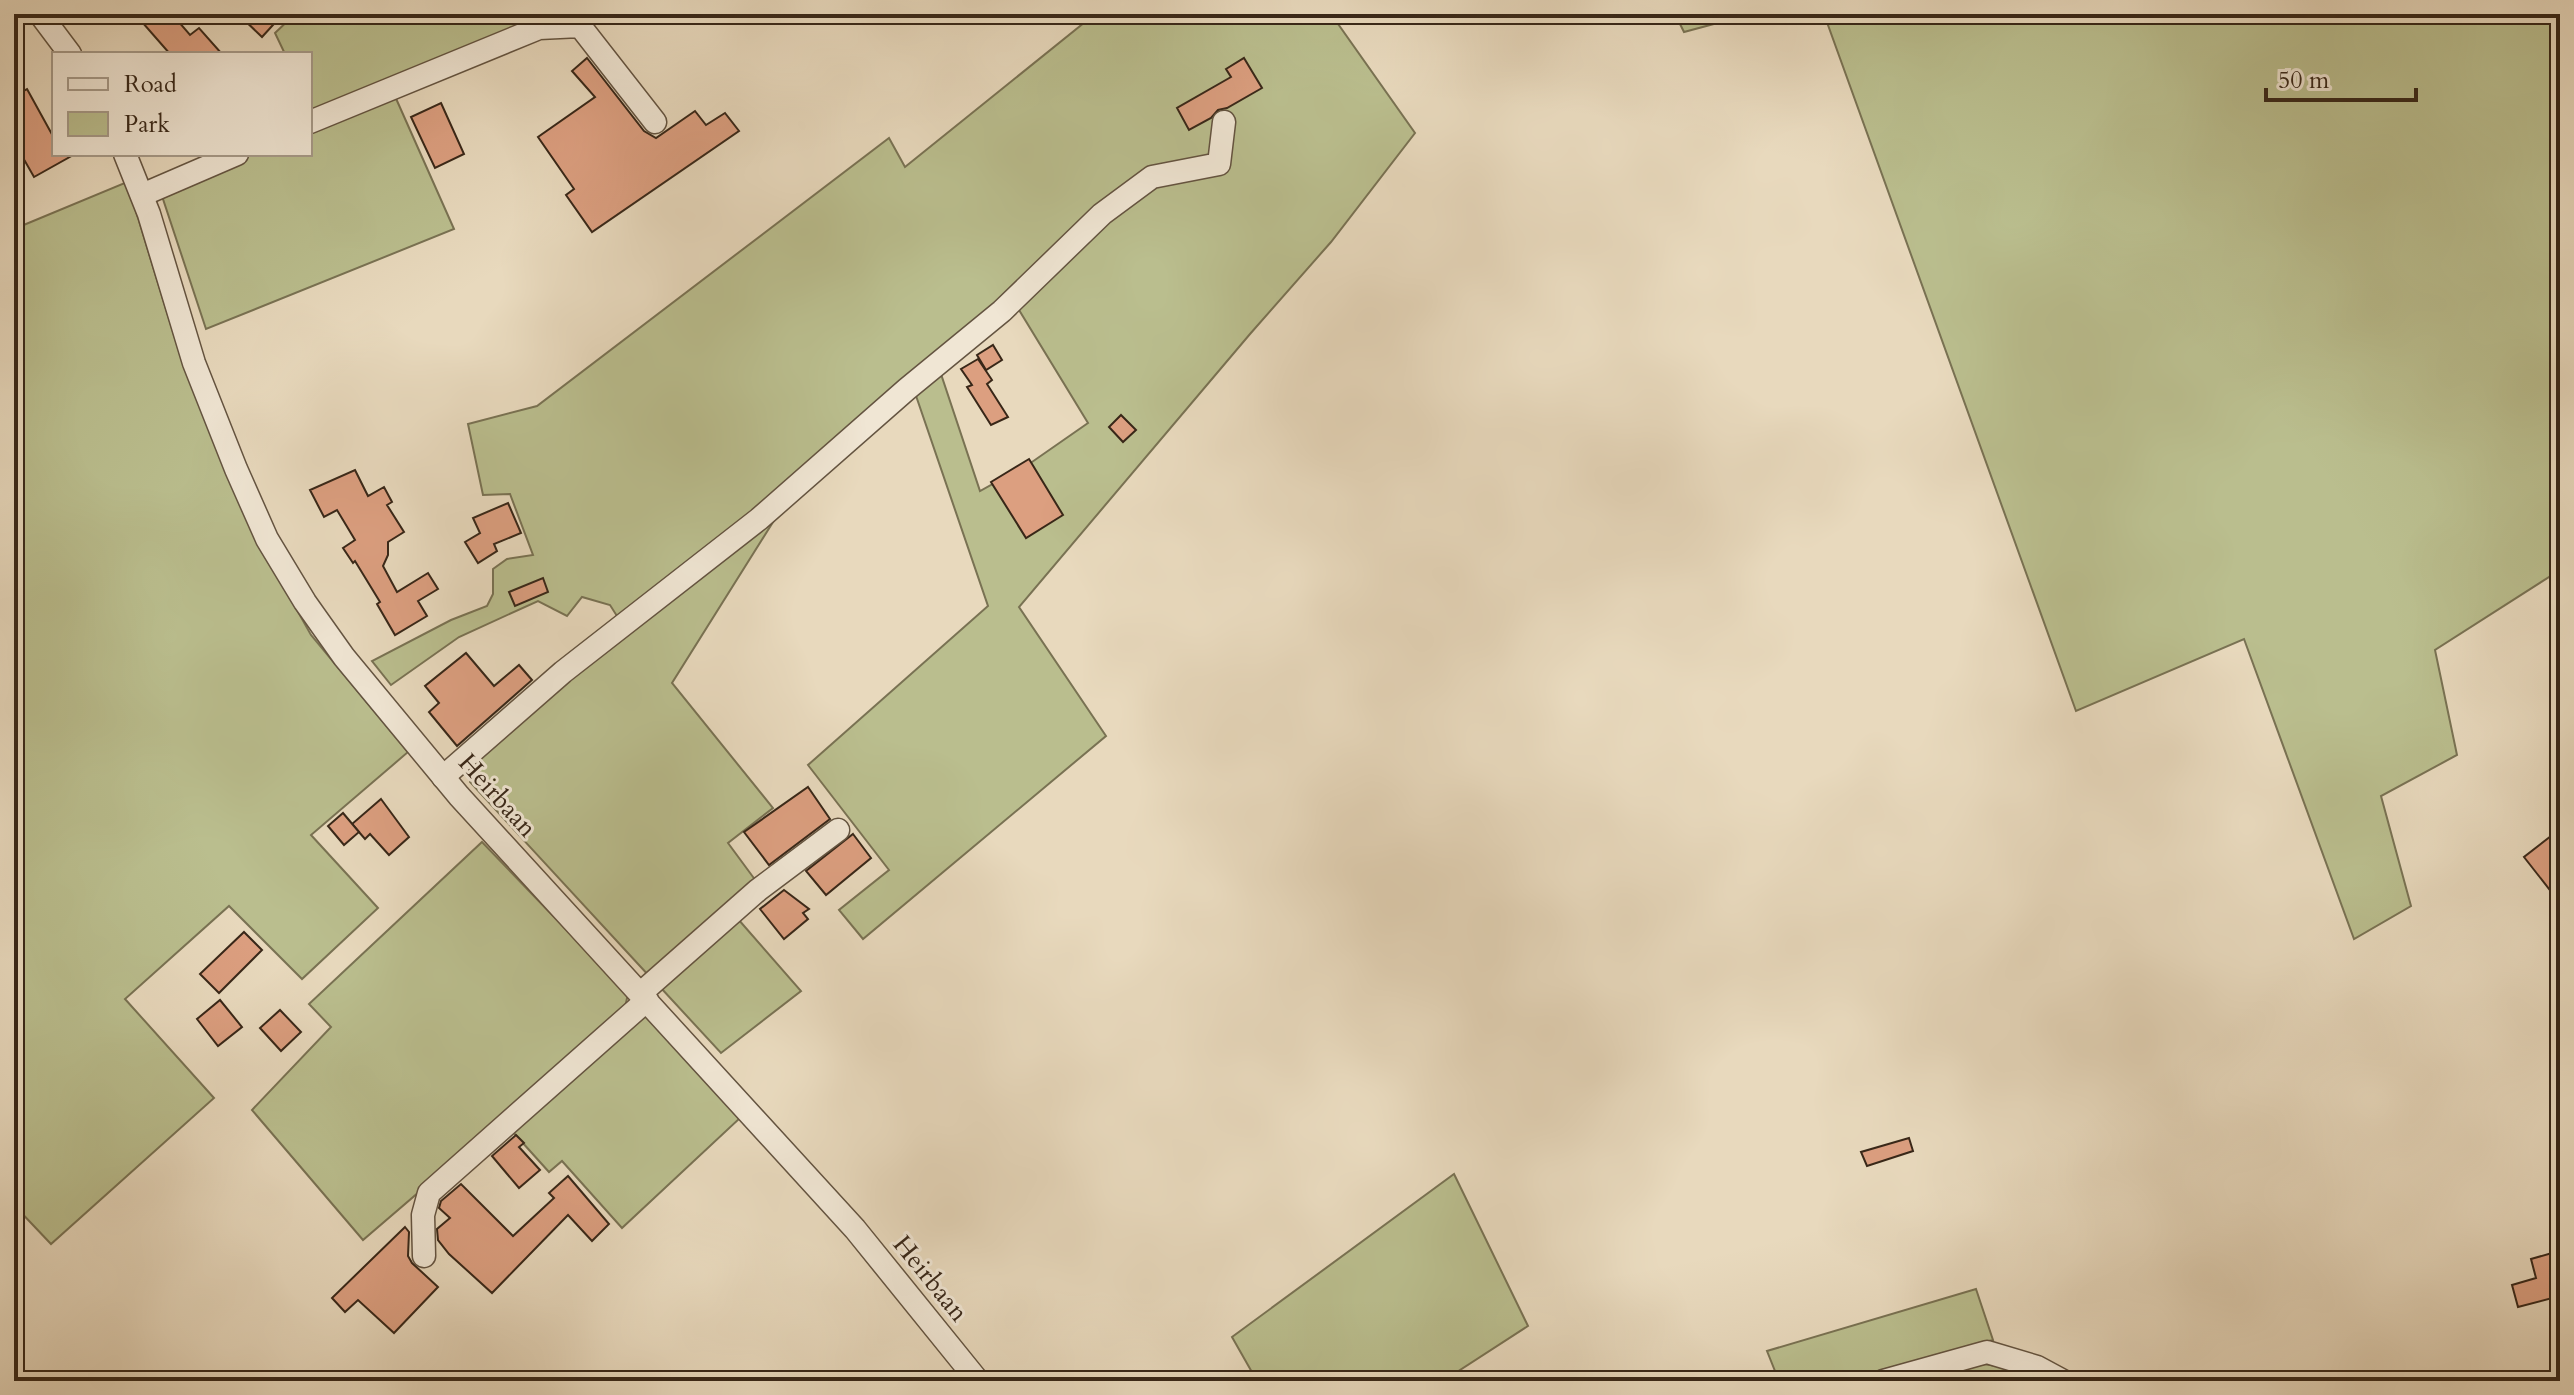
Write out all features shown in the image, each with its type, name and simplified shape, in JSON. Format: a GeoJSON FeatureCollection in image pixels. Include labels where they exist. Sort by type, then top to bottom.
{"type":"FeatureCollection","features":[{"type":"Feature","properties":{"kind":"street"},"geometry":{"type":"LineString","coordinates":[[40,14],[68,52]]}},
{"type":"Feature","properties":{"kind":"street"},"geometry":{"type":"LineString","coordinates":[[312,121],[539,28],[580,26],[655,122]]}},
{"type":"Feature","properties":{"kind":"street"},"geometry":{"type":"LineString","coordinates":[[443,777],[563,672],[759,519],[907,389],[1002,311],[1102,214],[1152,177],[1219,164],[1224,122]]}},
{"type":"Feature","properties":{"kind":"street","name":"Heirbaan"},"geometry":{"type":"LineString","coordinates":[[126,156],[142,195],[194,363],[236,469],[267,539],[305,602],[344,657],[443,777],[855,1229],[978,1381]]}},
{"type":"Feature","properties":{"kind":"street"},"geometry":{"type":"LineString","coordinates":[[142,195],[232,156]]}},
{"type":"Feature","properties":{"kind":"street"},"geometry":{"type":"LineString","coordinates":[[424,1256],[423,1215],[429,1193],[758,890],[838,830]]}},
{"type":"Feature","properties":{"kind":"street"},"geometry":{"type":"LineString","coordinates":[[1883,1381],[1987,1352],[2037,1367],[2063,1381]]}},
{"type":"Feature","properties":{"kind":"green space"},"geometry":{"type":"Polygon","coordinates":[[[295,14],[549,14],[313,115],[312,52],[284,52],[275,33],[295,14]]]}},
{"type":"Feature","properties":{"kind":"green space"},"geometry":{"type":"Polygon","coordinates":[[[1095,14],[1331,14],[1415,133],[1331,242],[1019,607],[1106,736],[863,939],[839,910],[889,870],[808,765],[988,606],[914,390],[785,503],[672,683],[773,808],[728,843],[756,881],[651,978],[470,782],[471,765],[617,616],[610,605],[582,597],[567,616],[538,601],[459,637],[391,685],[372,661],[451,620],[487,606],[493,594],[493,569],[507,559],[533,555],[510,494],[483,495],[468,424],[537,406],[889,138],[905,167],[1095,14]],[[1016,305],[940,371],[980,491],[1032,462],[1088,423],[1016,305]]]}},
{"type":"Feature","properties":{"kind":"green space"},"geometry":{"type":"Polygon","coordinates":[[[1675,14],[1751,14],[1684,32],[1675,14]]]}},
{"type":"Feature","properties":{"kind":"green space"},"geometry":{"type":"Polygon","coordinates":[[[1824,14],[2560,14],[2560,570],[2435,650],[2457,755],[2381,796],[2411,906],[2354,939],[2244,639],[2076,711],[1824,14]]]}},
{"type":"Feature","properties":{"kind":"green space"},"geometry":{"type":"Polygon","coordinates":[[[394,94],[454,229],[206,329],[161,193],[248,156],[312,156],[312,129],[394,94]]]}},
{"type":"Feature","properties":{"kind":"green space"},"geometry":{"type":"Polygon","coordinates":[[[127,182],[182,361],[265,553],[311,635],[408,752],[311,835],[378,908],[302,979],[229,906],[125,999],[214,1098],[51,1244],[14,1205],[14,229],[127,182]]]}},
{"type":"Feature","properties":{"kind":"green space"},"geometry":{"type":"Polygon","coordinates":[[[482,842],[628,994],[625,1007],[603,1034],[363,1240],[252,1110],[331,1027],[309,1004],[482,842]]]}},
{"type":"Feature","properties":{"kind":"green space"},"geometry":{"type":"Polygon","coordinates":[[[738,919],[801,991],[721,1053],[661,988],[738,919]]]}},
{"type":"Feature","properties":{"kind":"green space"},"geometry":{"type":"Polygon","coordinates":[[[646,1011],[740,1118],[622,1228],[562,1161],[549,1172],[512,1131],[646,1011]]]}},
{"type":"Feature","properties":{"kind":"green space"},"geometry":{"type":"Polygon","coordinates":[[[1454,1174],[1528,1326],[1443,1381],[1257,1381],[1232,1337],[1454,1174]]]}},
{"type":"Feature","properties":{"kind":"green space"},"geometry":{"type":"Polygon","coordinates":[[[1976,1289],[1993,1340],[1841,1381],[1779,1381],[1767,1351],[1976,1289]]]}},
{"type":"Feature","properties":{"kind":"green space"},"geometry":{"type":"Polygon","coordinates":[[[1985,1364],[2013,1369],[2040,1381],[1901,1381],[1985,1364]]]}},
{"type":"Feature","properties":{"kind":"building"},"geometry":{"type":"Polygon","coordinates":[[[135,14],[172,14],[190,35],[199,28],[220,52],[168,52],[135,14]]]}},
{"type":"Feature","properties":{"kind":"building"},"geometry":{"type":"Polygon","coordinates":[[[238,14],[283,14],[262,37],[238,14]]]}},
{"type":"Feature","properties":{"kind":"building"},"geometry":{"type":"Polygon","coordinates":[[[587,58],[644,131],[656,138],[695,111],[706,125],[725,113],[739,131],[592,232],[566,195],[574,189],[538,137],[595,97],[572,71],[587,58]]]}},
{"type":"Feature","properties":{"kind":"building"},"geometry":{"type":"Polygon","coordinates":[[[1244,58],[1262,88],[1218,110],[1211,118],[1189,130],[1177,108],[1231,77],[1226,69],[1244,58]]]}},
{"type":"Feature","properties":{"kind":"building"},"geometry":{"type":"Polygon","coordinates":[[[27,89],[52,134],[52,156],[71,156],[34,177],[14,142],[14,96],[27,89]]]}},
{"type":"Feature","properties":{"kind":"building"},"geometry":{"type":"Polygon","coordinates":[[[441,103],[464,154],[435,168],[411,117],[441,103]]]}},
{"type":"Feature","properties":{"kind":"building"},"geometry":{"type":"Polygon","coordinates":[[[993,345],[1002,360],[986,370],[977,355],[993,345]]]}},
{"type":"Feature","properties":{"kind":"building"},"geometry":{"type":"Polygon","coordinates":[[[978,359],[992,380],[987,384],[1008,417],[991,425],[967,387],[972,385],[961,369],[978,359]]]}},
{"type":"Feature","properties":{"kind":"building"},"geometry":{"type":"Polygon","coordinates":[[[1121,415],[1136,430],[1123,442],[1109,427],[1121,415]]]}},
{"type":"Feature","properties":{"kind":"building"},"geometry":{"type":"Polygon","coordinates":[[[1029,459],[1063,515],[1026,538],[991,482],[1029,459]]]}},
{"type":"Feature","properties":{"kind":"building"},"geometry":{"type":"Polygon","coordinates":[[[355,470],[368,496],[384,487],[392,502],[387,505],[404,532],[388,542],[388,555],[383,566],[397,592],[428,573],[438,589],[418,601],[427,616],[395,635],[377,604],[380,602],[355,561],[353,563],[343,548],[355,540],[337,510],[324,517],[310,490],[355,470]]]}},
{"type":"Feature","properties":{"kind":"building"},"geometry":{"type":"Polygon","coordinates":[[[508,503],[521,533],[494,544],[497,551],[478,563],[465,542],[480,533],[473,518],[508,503]]]}},
{"type":"Feature","properties":{"kind":"building"},"geometry":{"type":"Polygon","coordinates":[[[543,578],[548,592],[515,606],[509,592],[543,578]]]}},
{"type":"Feature","properties":{"kind":"building"},"geometry":{"type":"Polygon","coordinates":[[[466,653],[494,686],[519,665],[532,680],[457,746],[429,712],[439,703],[425,686],[466,653]]]}},
{"type":"Feature","properties":{"kind":"building"},"geometry":{"type":"Polygon","coordinates":[[[808,787],[830,819],[769,865],[744,832],[808,787]]]}},
{"type":"Feature","properties":{"kind":"building"},"geometry":{"type":"Polygon","coordinates":[[[381,799],[409,837],[389,855],[370,834],[365,839],[352,824],[381,799]]]}},
{"type":"Feature","properties":{"kind":"building"},"geometry":{"type":"Polygon","coordinates":[[[343,813],[359,832],[344,845],[328,826],[343,813]]]}},
{"type":"Feature","properties":{"kind":"building"},"geometry":{"type":"Polygon","coordinates":[[[2560,829],[2560,903],[2524,857],[2560,829]]]}},
{"type":"Feature","properties":{"kind":"building"},"geometry":{"type":"Polygon","coordinates":[[[853,834],[871,858],[826,895],[806,871],[853,834]]]}},
{"type":"Feature","properties":{"kind":"building"},"geometry":{"type":"Polygon","coordinates":[[[784,890],[809,909],[803,913],[808,919],[784,939],[760,909],[784,890]]]}},
{"type":"Feature","properties":{"kind":"building"},"geometry":{"type":"Polygon","coordinates":[[[244,932],[262,950],[219,993],[200,974],[244,932]]]}},
{"type":"Feature","properties":{"kind":"building"},"geometry":{"type":"Polygon","coordinates":[[[220,1000],[242,1027],[218,1046],[197,1019],[220,1000]]]}},
{"type":"Feature","properties":{"kind":"building"},"geometry":{"type":"Polygon","coordinates":[[[280,1010],[301,1032],[281,1051],[260,1028],[280,1010]]]}},
{"type":"Feature","properties":{"kind":"building"},"geometry":{"type":"Polygon","coordinates":[[[516,1135],[524,1143],[519,1147],[540,1170],[519,1188],[492,1156],[516,1135]]]}},
{"type":"Feature","properties":{"kind":"building"},"geometry":{"type":"Polygon","coordinates":[[[1909,1138],[1913,1151],[1867,1166],[1861,1152],[1909,1138]]]}},
{"type":"Feature","properties":{"kind":"building"},"geometry":{"type":"Polygon","coordinates":[[[568,1176],[609,1224],[592,1241],[568,1215],[492,1293],[438,1240],[437,1229],[450,1218],[439,1208],[441,1201],[461,1184],[513,1236],[554,1198],[549,1193],[568,1176]]]}},
{"type":"Feature","properties":{"kind":"building"},"geometry":{"type":"Polygon","coordinates":[[[405,1227],[409,1232],[408,1256],[438,1287],[394,1333],[358,1300],[345,1312],[332,1298],[405,1227]]]}},
{"type":"Feature","properties":{"kind":"building"},"geometry":{"type":"Polygon","coordinates":[[[2552,1253],[2560,1282],[2560,1296],[2518,1307],[2512,1285],[2536,1278],[2531,1259],[2552,1253]]]}}]}
